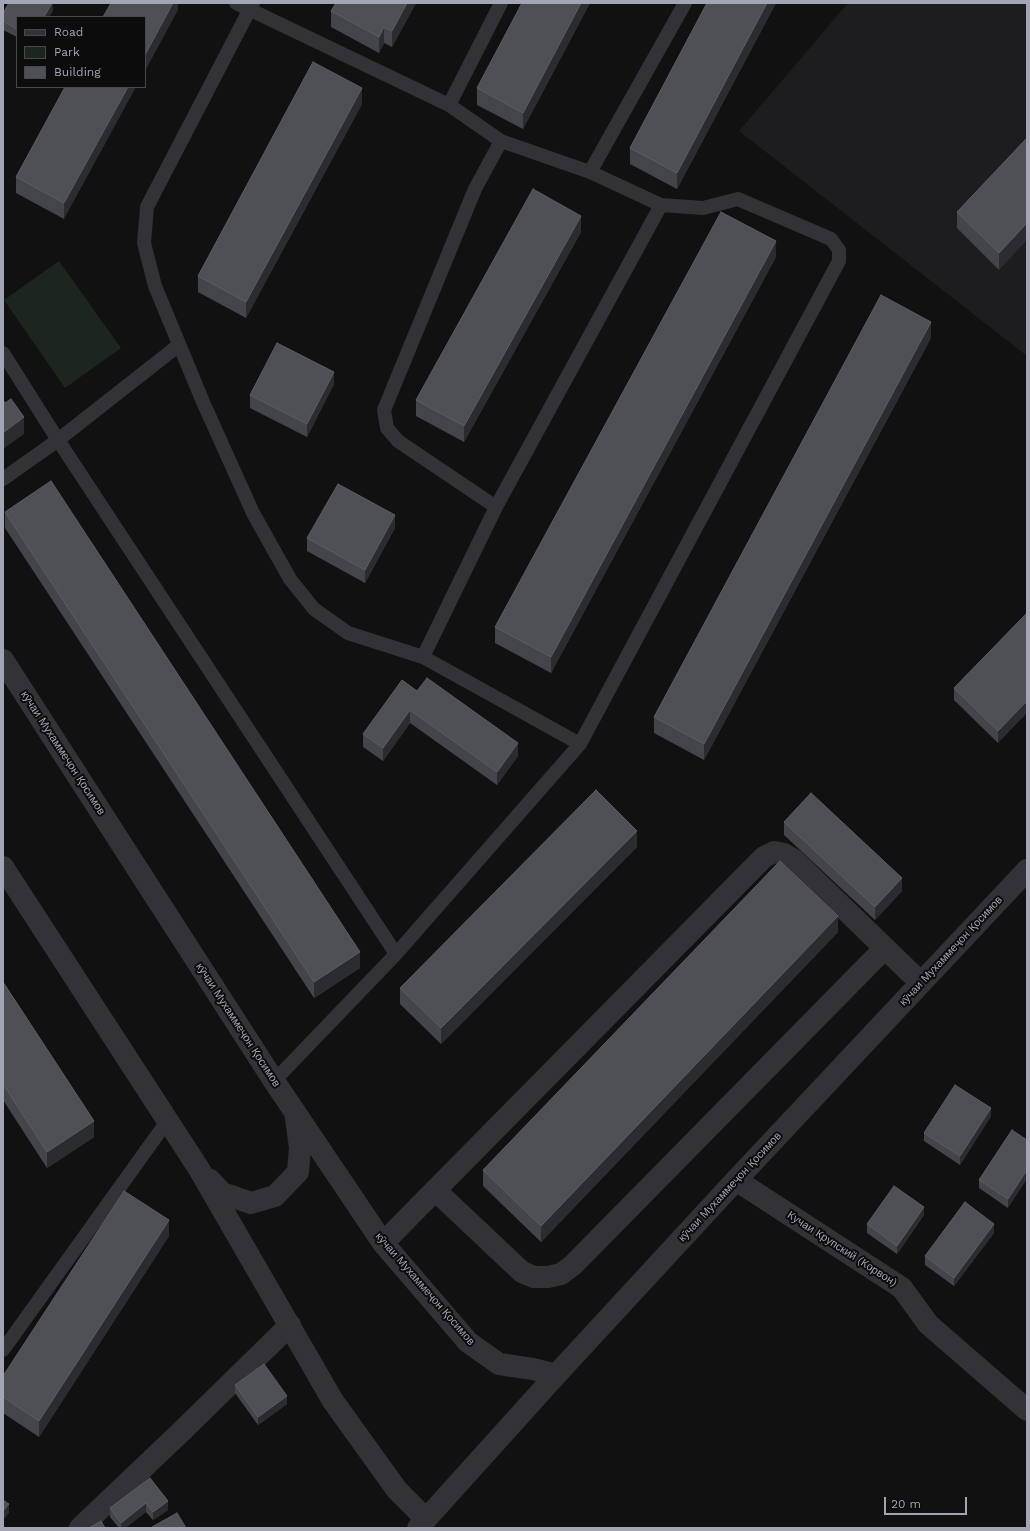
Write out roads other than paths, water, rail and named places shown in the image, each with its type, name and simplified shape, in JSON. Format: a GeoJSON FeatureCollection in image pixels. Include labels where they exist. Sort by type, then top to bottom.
{"type":"FeatureCollection","features":[{"type":"Feature","properties":{"kind":"street","name":"кӯчаи Мухаммеҷон Қосимов"},"geometry":{"type":"LineString","coordinates":[[3,660],[274,1081],[383,1243],[468,1342],[499,1364],[533,1369],[556,1375],[736,1180],[1027,870]]}},
{"type":"Feature","properties":{"kind":"street"},"geometry":{"type":"LineString","coordinates":[[383,1243],[764,857],[774,852],[784,854],[794,860],[921,983]]}},
{"type":"Feature","properties":{"kind":"street"},"geometry":{"type":"LineString","coordinates":[[3,868],[199,1169],[333,1401],[422,1524],[556,1375]]}},
{"type":"Feature","properties":{"kind":"street"},"geometry":{"type":"LineString","coordinates":[[435,1190],[522,1272],[534,1277],[548,1277],[560,1274],[579,1259],[885,948]]}},
{"type":"Feature","properties":{"kind":"street"},"geometry":{"type":"LineString","coordinates":[[199,1169],[222,1193],[250,1203],[274,1196],[298,1172],[300,1148],[295,1113]]}},
{"type":"Feature","properties":{"kind":"street","name":"Кучаи Крупский (Корвон)"},"geometry":{"type":"LineString","coordinates":[[736,1180],[902,1288],[928,1324],[1027,1410]]}},
{"type":"Feature","properties":{"kind":"street"},"geometry":{"type":"LineString","coordinates":[[80,1528],[290,1325]]}},
{"type":"Feature","properties":{"kind":"lane"},"geometry":{"type":"LineString","coordinates":[[236,3],[251,7],[449,105],[501,141],[590,172],[661,205],[703,208],[738,199],[831,239],[839,250],[839,261],[580,744],[396,954],[274,1081]]}},
{"type":"Feature","properties":{"kind":"lane"},"geometry":{"type":"LineString","coordinates":[[449,105],[501,3]]}},
{"type":"Feature","properties":{"kind":"lane"},"geometry":{"type":"LineString","coordinates":[[590,172],[686,3]]}},
{"type":"Feature","properties":{"kind":"lane"},"geometry":{"type":"LineString","coordinates":[[251,7],[147,207],[144,243],[155,286],[179,345],[253,513],[290,579],[314,609],[348,633],[423,658],[580,744]]}},
{"type":"Feature","properties":{"kind":"lane"},"geometry":{"type":"LineString","coordinates":[[496,507],[398,441],[387,428],[384,410],[475,190],[501,141]]}},
{"type":"Feature","properties":{"kind":"lane"},"geometry":{"type":"LineString","coordinates":[[423,658],[496,507],[661,205]]}},
{"type":"Feature","properties":{"kind":"lane"},"geometry":{"type":"LineString","coordinates":[[3,479],[58,440],[179,345]]}},
{"type":"Feature","properties":{"kind":"lane"},"geometry":{"type":"LineString","coordinates":[[3,353],[58,440],[396,954]]}},
{"type":"Feature","properties":{"kind":"lane"},"geometry":{"type":"LineString","coordinates":[[3,1350],[168,1120]]}}]}
